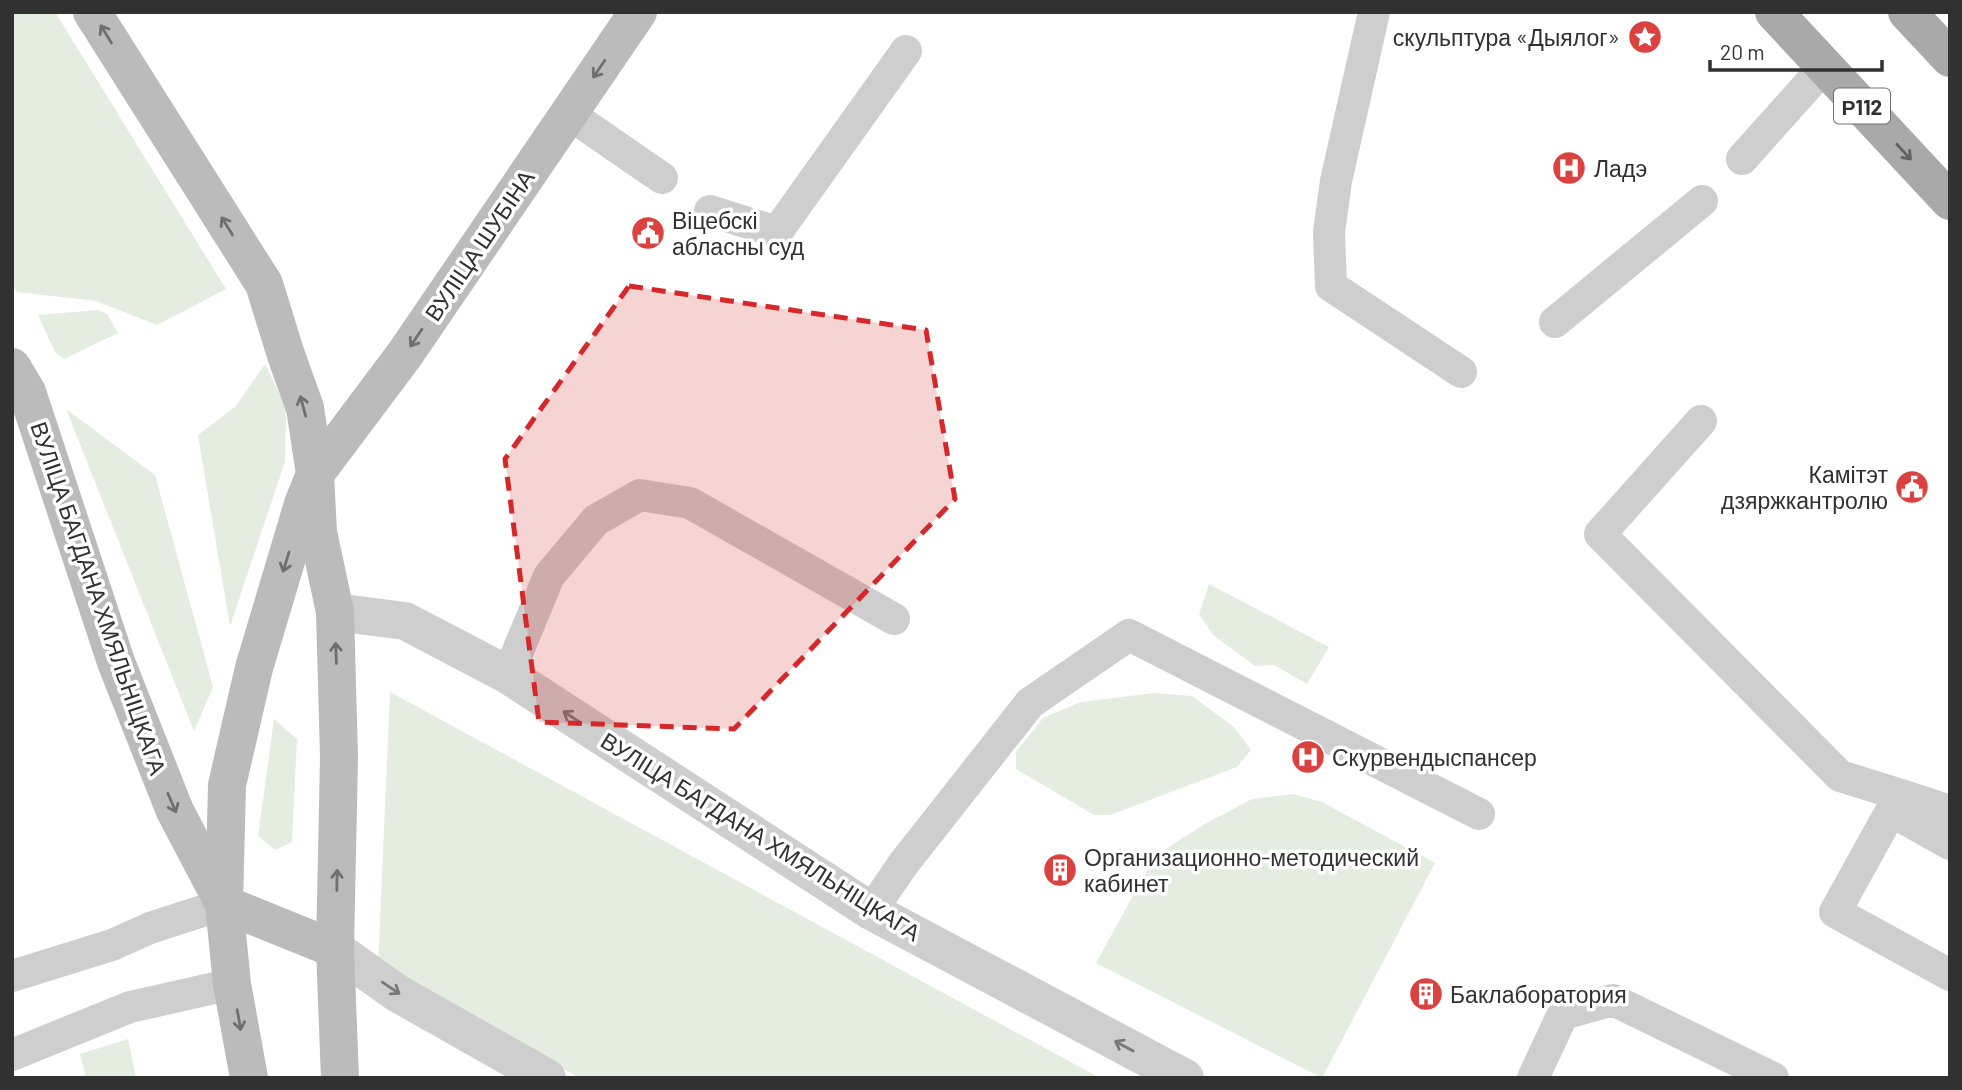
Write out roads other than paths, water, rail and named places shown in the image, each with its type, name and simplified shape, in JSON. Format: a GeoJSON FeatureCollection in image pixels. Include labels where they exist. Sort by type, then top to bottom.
{"type":"FeatureCollection","features":[{"type":"Feature","properties":{"kind":"main road","name":"Р112"},"geometry":{"type":"LineString","coordinates":[[1774,12],[1950,201]]}},
{"type":"Feature","properties":{"kind":"main road"},"geometry":{"type":"LineString","coordinates":[[1907,12],[1950,58]]}},
{"type":"Feature","properties":{"kind":"street"},"geometry":{"type":"LineString","coordinates":[[92,12],[264,284],[305,408],[315,474],[318,532],[335,612],[340,757],[335,948],[340,1078]]}},
{"type":"Feature","properties":{"kind":"street","name":"ВУЛІЦА ШУБІНА"},"geometry":{"type":"LineString","coordinates":[[315,474],[405,354],[638,12]]}},
{"type":"Feature","properties":{"kind":"street","name":"ВУЛІЦА БАГДАНА ХМЯЛЬНІЦКАГА"},"geometry":{"type":"LineString","coordinates":[[12,367],[27,392],[116,662],[170,798],[224,904]]}},
{"type":"Feature","properties":{"kind":"street"},"geometry":{"type":"LineString","coordinates":[[249,1078],[232,984],[224,904],[227,785],[254,668],[303,504],[315,474]]}},
{"type":"Feature","properties":{"kind":"street","name":"ВУЛІЦА БАГДАНА ХМЯЛЬНІЦКАГА"},"geometry":{"type":"LineString","coordinates":[[335,612],[405,621],[508,675],[871,911],[1185,1078]]}},
{"type":"Feature","properties":{"kind":"street"},"geometry":{"type":"LineString","coordinates":[[224,904],[335,948],[397,993],[547,1078]]}},
{"type":"Feature","properties":{"kind":"lane"},"geometry":{"type":"LineString","coordinates":[[1374,12],[1336,181],[1329,232],[1331,286],[1461,372]]}},
{"type":"Feature","properties":{"kind":"lane"},"geometry":{"type":"LineString","coordinates":[[710,211],[777,232],[906,51]]}},
{"type":"Feature","properties":{"kind":"lane"},"geometry":{"type":"LineString","coordinates":[[1742,159],[1825,66]]}},
{"type":"Feature","properties":{"kind":"lane"},"geometry":{"type":"LineString","coordinates":[[569,114],[662,178]]}},
{"type":"Feature","properties":{"kind":"lane"},"geometry":{"type":"LineString","coordinates":[[1555,322],[1702,201]]}},
{"type":"Feature","properties":{"kind":"lane"},"geometry":{"type":"LineString","coordinates":[[1701,421],[1600,534],[1840,776],[1894,803],[1950,844]]}},
{"type":"Feature","properties":{"kind":"lane"},"geometry":{"type":"LineString","coordinates":[[508,675],[549,576],[596,520],[640,495],[690,503],[894,619]]}},
{"type":"Feature","properties":{"kind":"lane"},"geometry":{"type":"LineString","coordinates":[[871,911],[904,863],[1030,703],[1129,635],[1479,814]]}},
{"type":"Feature","properties":{"kind":"lane"},"geometry":{"type":"LineString","coordinates":[[1894,803],[1950,811]]}},
{"type":"Feature","properties":{"kind":"lane"},"geometry":{"type":"LineString","coordinates":[[1894,803],[1835,912],[1950,975]]}},
{"type":"Feature","properties":{"kind":"lane"},"geometry":{"type":"LineString","coordinates":[[12,976],[112,945],[150,928],[224,904]]}},
{"type":"Feature","properties":{"kind":"lane"},"geometry":{"type":"LineString","coordinates":[[12,1055],[130,1007],[232,984]]}},
{"type":"Feature","properties":{"kind":"lane"},"geometry":{"type":"LineString","coordinates":[[1533,1078],[1563,1014],[1613,1000],[1773,1078]]}},
{"type":"Feature","properties":{"kind":"place","name":"скульптура «Дыялог»"},"geometry":{"type":"Point","coordinates":[1645,37]}},
{"type":"Feature","properties":{"kind":"place","name":"Ладэ"},"geometry":{"type":"Point","coordinates":[1569,168]}},
{"type":"Feature","properties":{"kind":"place","name":"Віцебскі абласны суд"},"geometry":{"type":"Point","coordinates":[648,233]}},
{"type":"Feature","properties":{"kind":"place","name":"Камітэт дзяржкантролю"},"geometry":{"type":"Point","coordinates":[1912,487]}},
{"type":"Feature","properties":{"kind":"place","name":"Скурвендыспансер"},"geometry":{"type":"Point","coordinates":[1308,757]}},
{"type":"Feature","properties":{"kind":"place","name":"Организационно-методический кабинет"},"geometry":{"type":"Point","coordinates":[1060,870]}},
{"type":"Feature","properties":{"kind":"place","name":"Баклаборатория"},"geometry":{"type":"Point","coordinates":[1426,994]}}]}
